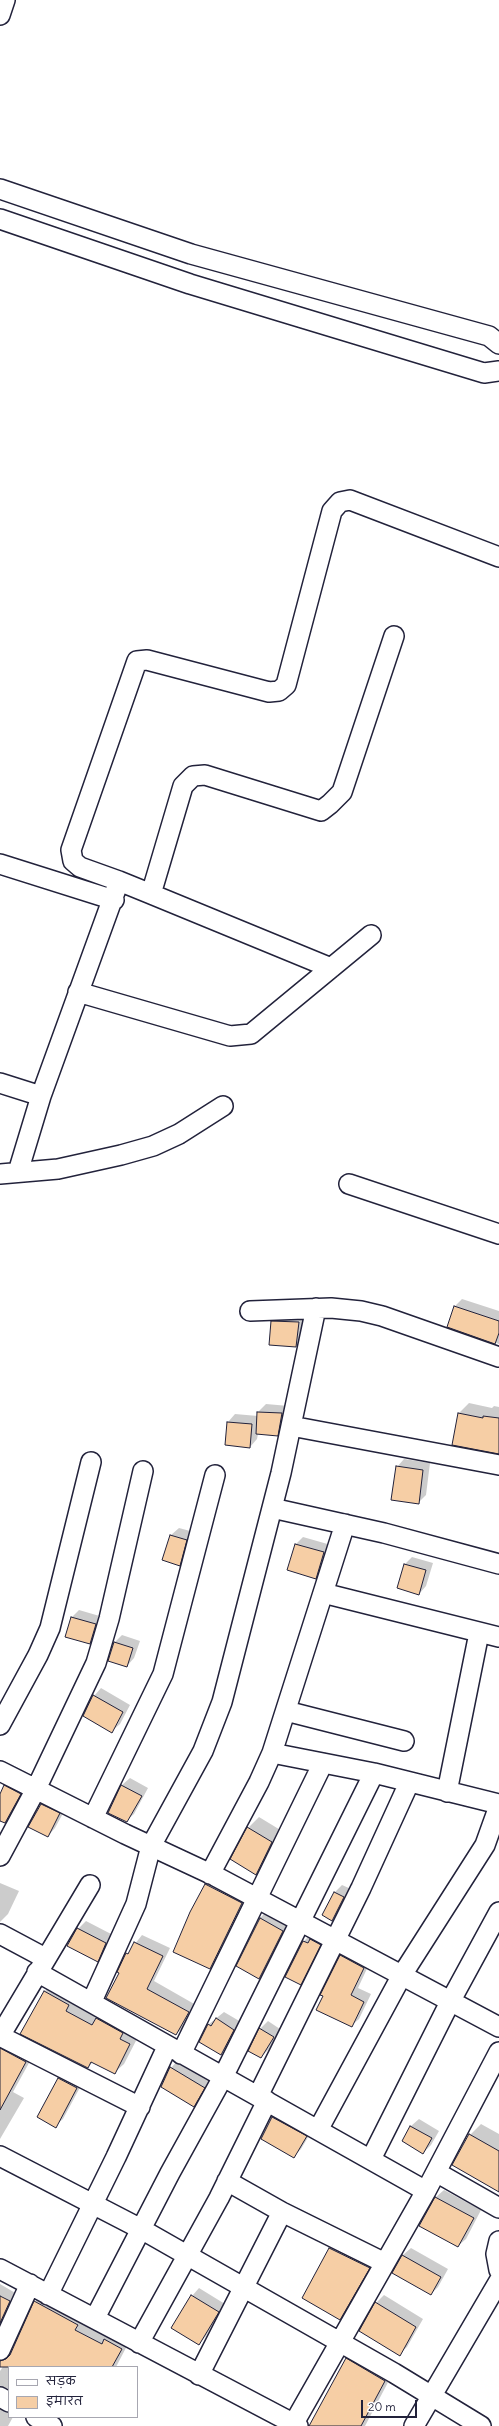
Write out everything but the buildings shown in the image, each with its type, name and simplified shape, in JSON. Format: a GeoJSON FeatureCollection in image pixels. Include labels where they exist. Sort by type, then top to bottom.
{"type":"FeatureCollection","features":[{"type":"Feature","properties":{"kind":"street"},"geometry":{"type":"LineString","coordinates":[[0,15],[5,0]]}},
{"type":"Feature","properties":{"kind":"street"},"geometry":{"type":"LineString","coordinates":[[0,189],[191,254],[490,336],[499,344]]}},
{"type":"Feature","properties":{"kind":"street"},"geometry":{"type":"LineString","coordinates":[[0,219],[228,295],[484,373],[499,371]]}},
{"type":"Feature","properties":{"kind":"street"},"geometry":{"type":"LineString","coordinates":[[330,968],[119,881],[80,868],[73,861],[71,850],[137,661],[147,660],[269,692],[279,691],[286,685],[332,511],[340,502],[350,500],[499,558]]}},
{"type":"Feature","properties":{"kind":"street"},"geometry":{"type":"LineString","coordinates":[[151,894],[183,786],[193,776],[205,775],[321,811],[342,792],[394,636]]}},
{"type":"Feature","properties":{"kind":"street"},"geometry":{"type":"LineString","coordinates":[[0,864],[114,900]]}},
{"type":"Feature","properties":{"kind":"street"},"geometry":{"type":"LineString","coordinates":[[119,881],[114,900],[78,992],[41,1096],[9,1173],[58,1169],[122,1155],[153,1146],[179,1134],[223,1106]]}},
{"type":"Feature","properties":{"kind":"street"},"geometry":{"type":"LineString","coordinates":[[78,992],[230,1036],[251,1034],[371,935]]}},
{"type":"Feature","properties":{"kind":"street"},"geometry":{"type":"LineString","coordinates":[[0,1083],[41,1096]]}},
{"type":"Feature","properties":{"kind":"street"},"geometry":{"type":"LineString","coordinates":[[349,1184],[499,1234]]}},
{"type":"Feature","properties":{"kind":"street"},"geometry":{"type":"LineString","coordinates":[[250,1311],[316,1308],[345,1309],[382,1316],[499,1357]]}},
{"type":"Feature","properties":{"kind":"street"},"geometry":{"type":"LineString","coordinates":[[92,2001],[136,1904],[151,1846],[203,1751],[215,1723],[272,1508],[316,1308]]}},
{"type":"Feature","properties":{"kind":"street"},"geometry":{"type":"LineString","coordinates":[[291,1426],[499,1465]]}},
{"type":"Feature","properties":{"kind":"street"},"geometry":{"type":"LineString","coordinates":[[0,1725],[38,1655],[50,1628],[91,1462]]}},
{"type":"Feature","properties":{"kind":"street"},"geometry":{"type":"LineString","coordinates":[[0,1856],[36,1789],[96,1664],[109,1619],[143,1471]]}},
{"type":"Feature","properties":{"kind":"street"},"geometry":{"type":"LineString","coordinates":[[93,1818],[163,1674],[215,1475]]}},
{"type":"Feature","properties":{"kind":"street"},"geometry":{"type":"LineString","coordinates":[[272,1508],[345,1524],[499,1564]]}},
{"type":"Feature","properties":{"kind":"street"},"geometry":{"type":"LineString","coordinates":[[210,1874],[259,1782],[272,1753],[345,1524]]}},
{"type":"Feature","properties":{"kind":"street"},"geometry":{"type":"LineString","coordinates":[[323,1593],[499,1637]]}},
{"type":"Feature","properties":{"kind":"street"},"geometry":{"type":"LineString","coordinates":[[447,1792],[479,1633]]}},
{"type":"Feature","properties":{"kind":"street"},"geometry":{"type":"LineString","coordinates":[[286,1711],[404,1741]]}},
{"type":"Feature","properties":{"kind":"street"},"geometry":{"type":"LineString","coordinates":[[272,1753],[374,1773],[499,1805],[484,1845],[402,1974],[318,2130]]}},
{"type":"Feature","properties":{"kind":"street"},"geometry":{"type":"LineString","coordinates":[[48,2295],[140,2107],[174,2050],[258,1899],[323,1763]]}},
{"type":"Feature","properties":{"kind":"street"},"geometry":{"type":"LineString","coordinates":[[0,1771],[93,1818],[210,1874],[402,1974],[450,2002],[499,2027]]}},
{"type":"Feature","properties":{"kind":"street"},"geometry":{"type":"LineString","coordinates":[[95,2318],[223,2077],[299,1920],[374,1773]]}},
{"type":"Feature","properties":{"kind":"street"},"geometry":{"type":"LineString","coordinates":[[139,2343],[227,2181],[334,1939],[361,1888],[409,1783]]}},
{"type":"Feature","properties":{"kind":"street"},"geometry":{"type":"LineString","coordinates":[[90,1885],[0,2036],[140,2107]]}},
{"type":"Feature","properties":{"kind":"street"},"geometry":{"type":"LineString","coordinates":[[371,2159],[450,2002],[499,1912]]}},
{"type":"Feature","properties":{"kind":"street"},"geometry":{"type":"LineString","coordinates":[[0,1934],[92,2001],[174,2050],[426,2191]]}},
{"type":"Feature","properties":{"kind":"street"},"geometry":{"type":"LineString","coordinates":[[0,2269],[296,2425],[339,2342],[386,2263],[426,2191],[499,2052]]}},
{"type":"Feature","properties":{"kind":"street"},"geometry":{"type":"LineString","coordinates":[[0,2156],[93,2203],[188,2255],[243,2289],[339,2342],[481,2426]]}},
{"type":"Feature","properties":{"kind":"street"},"geometry":{"type":"LineString","coordinates":[[436,2172],[499,2208]]}},
{"type":"Feature","properties":{"kind":"street"},"geometry":{"type":"LineString","coordinates":[[227,2181],[282,2212],[386,2263]]}},
{"type":"Feature","properties":{"kind":"street"},"geometry":{"type":"LineString","coordinates":[[199,2375],[282,2212]]}},
{"type":"Feature","properties":{"kind":"street"},"geometry":{"type":"LineString","coordinates":[[414,2426],[499,2280]]}},
{"type":"Feature","properties":{"kind":"street"},"geometry":{"type":"LineString","coordinates":[[0,2350],[30,2284]]}},
{"type":"Feature","properties":{"kind":"street"},"geometry":{"type":"LineString","coordinates":[[38,2418],[52,2426]]}}]}
